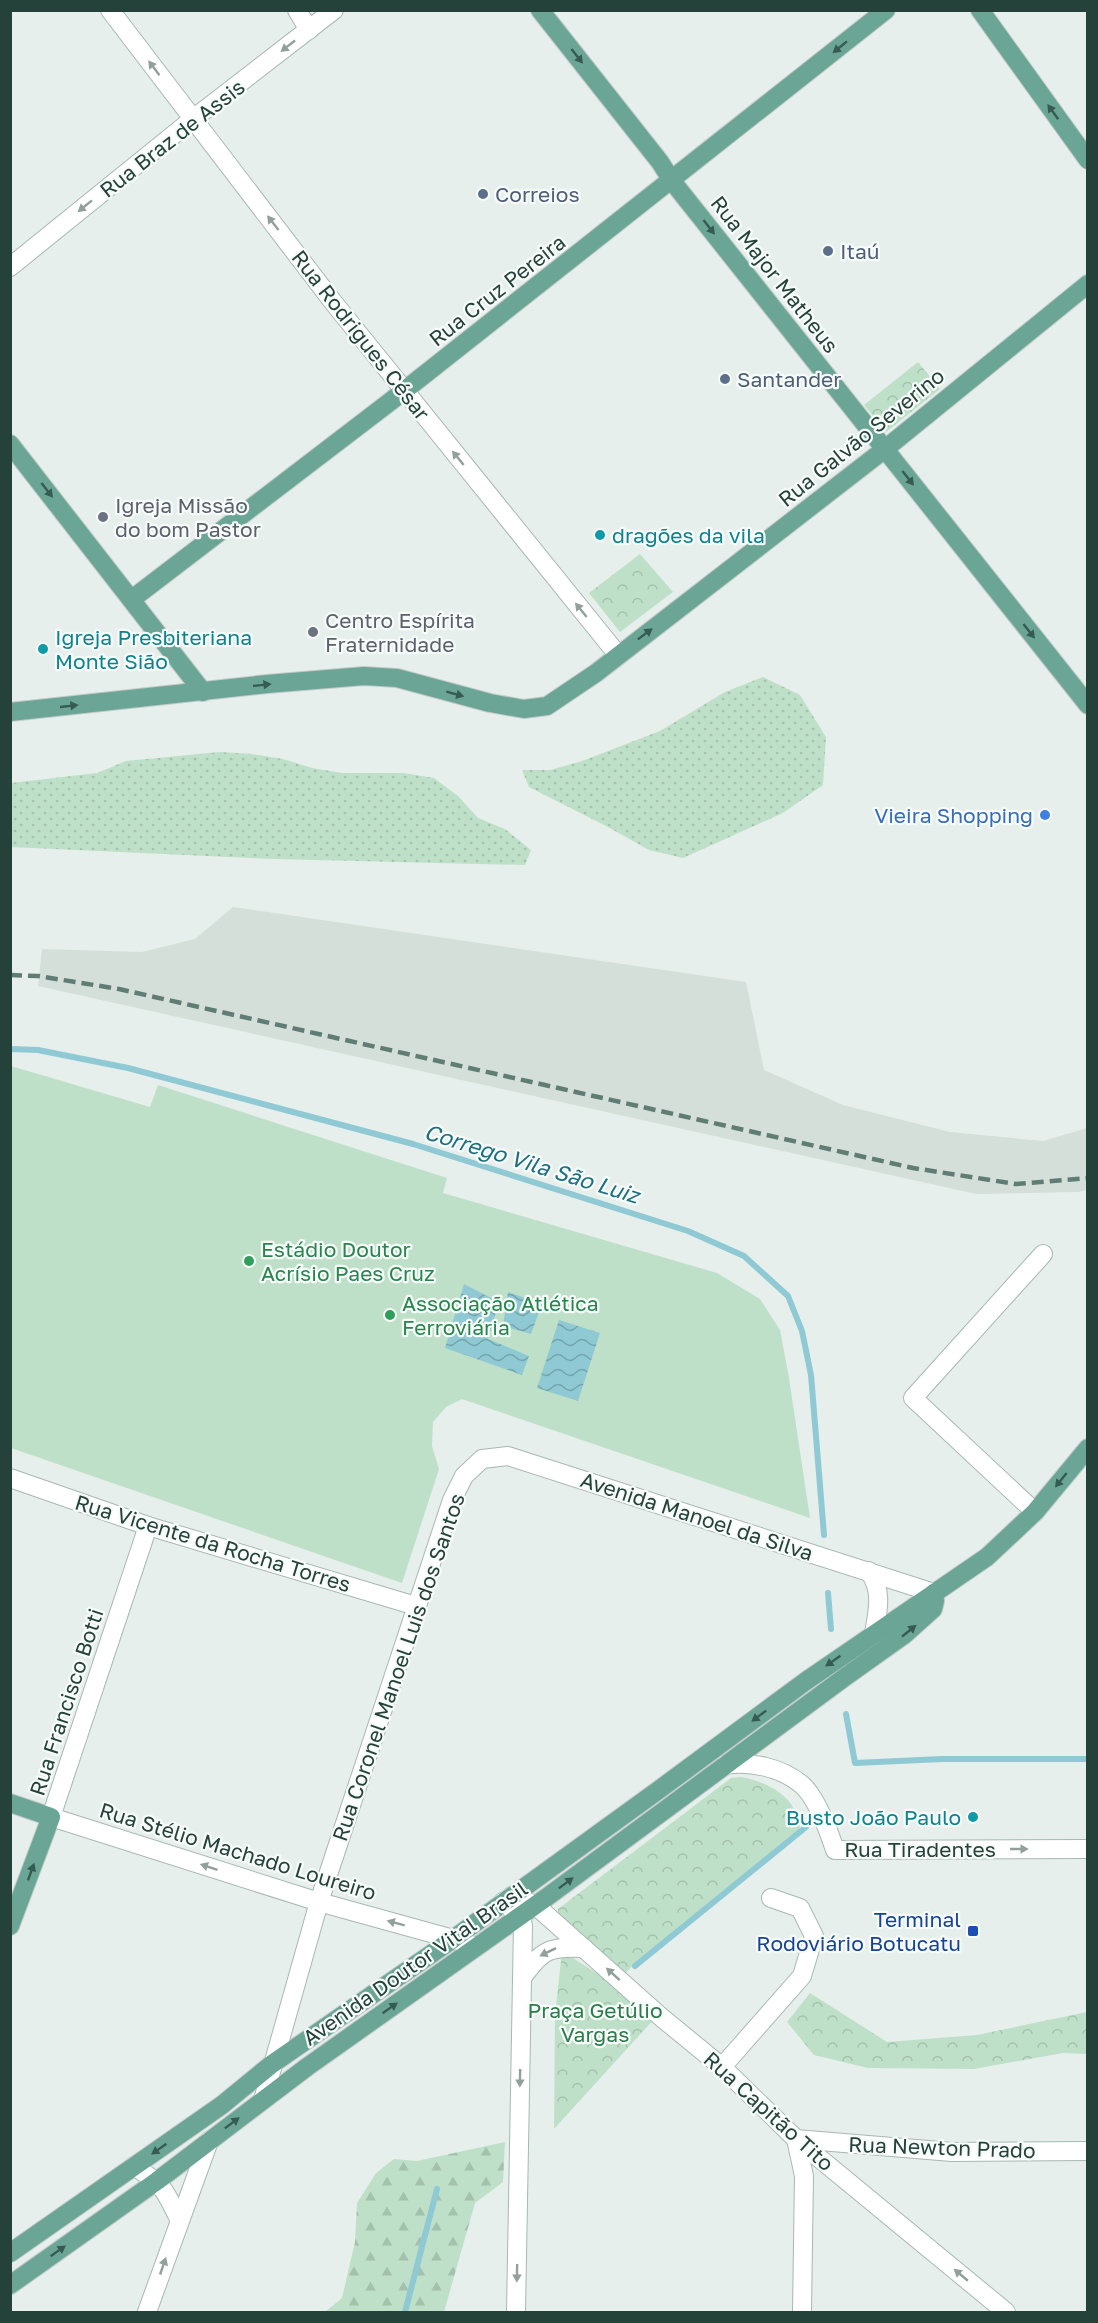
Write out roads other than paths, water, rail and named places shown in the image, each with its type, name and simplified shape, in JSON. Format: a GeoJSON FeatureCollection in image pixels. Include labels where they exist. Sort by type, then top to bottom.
{"type":"FeatureCollection","features":[{"type":"Feature","properties":{"kind":"main road","name":"Rua Major Matheus"},"geometry":{"type":"LineString","coordinates":[[540,10],[660,162],[672,181],[1088,705]]}},
{"type":"Feature","properties":{"kind":"main road","name":"Rua Cruz Pereira"},"geometry":{"type":"LineString","coordinates":[[132,599],[404,391],[886,10]]}},
{"type":"Feature","properties":{"kind":"main road"},"geometry":{"type":"LineString","coordinates":[[980,10],[1088,160]]}},
{"type":"Feature","properties":{"kind":"main road","name":"Rua Galvão Severino"},"geometry":{"type":"LineString","coordinates":[[10,712],[364,676],[397,678],[490,704],[524,709],[547,706],[618,655],[885,449],[1088,284]]}},
{"type":"Feature","properties":{"kind":"main road"},"geometry":{"type":"LineString","coordinates":[[10,444],[203,692]]}},
{"type":"Feature","properties":{"kind":"main road"},"geometry":{"type":"LineString","coordinates":[[934,1593],[987,1557],[1035,1512],[1088,1448]]}},
{"type":"Feature","properties":{"kind":"main road","name":"Avenida Doutor Vital Brasil"},"geometry":{"type":"LineString","coordinates":[[10,2253],[222,2105],[272,2064],[453,1939],[806,1681],[934,1593],[933,1609],[927,1617],[886,1648],[528,1910],[263,2100],[157,2181],[10,2284]]}},
{"type":"Feature","properties":{"kind":"main road","name":"Rua Stélio Machado Loureiro"},"geometry":{"type":"LineString","coordinates":[[10,1803],[51,1817]]}},
{"type":"Feature","properties":{"kind":"main road","name":"Rua Francisco Botti"},"geometry":{"type":"LineString","coordinates":[[10,1926],[51,1817]]}},
{"type":"Feature","properties":{"kind":"street","name":"Rua Rodrigues César"},"geometry":{"type":"LineString","coordinates":[[110,10],[404,391],[618,655]]}},
{"type":"Feature","properties":{"kind":"street"},"geometry":{"type":"LineString","coordinates":[[297,10],[309,30]]}},
{"type":"Feature","properties":{"kind":"street","name":"Rua Braz de Assis"},"geometry":{"type":"LineString","coordinates":[[10,267],[193,119],[334,10]]}},
{"type":"Feature","properties":{"kind":"street"},"geometry":{"type":"LineString","coordinates":[[1035,1512],[913,1398],[1043,1254]]}},
{"type":"Feature","properties":{"kind":"street","name":"Avenida Manoel da Silva"},"geometry":{"type":"LineString","coordinates":[[464,1476],[482,1459],[508,1456],[934,1593]]}},
{"type":"Feature","properties":{"kind":"street","name":"Rua Coronel Manoel Luis dos Santos"},"geometry":{"type":"LineString","coordinates":[[263,2100],[319,1902],[452,1500],[464,1476]]}},
{"type":"Feature","properties":{"kind":"street","name":"Rua Vicente da Rocha Torres"},"geometry":{"type":"LineString","coordinates":[[10,1478],[148,1526],[416,1606]]}},
{"type":"Feature","properties":{"kind":"street","name":"Rua Francisco Botti"},"geometry":{"type":"LineString","coordinates":[[51,1817],[148,1526]]}},
{"type":"Feature","properties":{"kind":"street"},"geometry":{"type":"LineString","coordinates":[[868,1571],[876,1581],[879,1605],[867,1638],[886,1648]]}},
{"type":"Feature","properties":{"kind":"street","name":"Rua Tiradentes"},"geometry":{"type":"LineString","coordinates":[[725,1765],[750,1763],[772,1768],[802,1784],[825,1820],[834,1850],[1088,1849]]}},
{"type":"Feature","properties":{"kind":"street","name":"Rua Stélio Machado Loureiro"},"geometry":{"type":"LineString","coordinates":[[51,1817],[319,1902],[476,1947]]}},
{"type":"Feature","properties":{"kind":"street"},"geometry":{"type":"LineString","coordinates":[[722,2067],[802,1976],[814,1936],[800,1908],[771,1898]]}},
{"type":"Feature","properties":{"kind":"street"},"geometry":{"type":"LineString","coordinates":[[507,1899],[528,1910],[523,1926],[516,2313]]}},
{"type":"Feature","properties":{"kind":"street","name":"Rua Capitão Tito"},"geometry":{"type":"LineString","coordinates":[[528,1910],[584,1948],[661,2017],[722,2067],[796,2139],[1006,2313]]}},
{"type":"Feature","properties":{"kind":"street"},"geometry":{"type":"LineString","coordinates":[[522,1978],[536,1959],[546,1951],[561,1947],[584,1948]]}},
{"type":"Feature","properties":{"kind":"street"},"geometry":{"type":"LineString","coordinates":[[796,2139],[804,2176],[802,2313]]}},
{"type":"Feature","properties":{"kind":"street","name":"Rua Newton Prado"},"geometry":{"type":"LineString","coordinates":[[796,2139],[952,2152],[1088,2151]]}},
{"type":"Feature","properties":{"kind":"street"},"geometry":{"type":"LineString","coordinates":[[147,2313],[209,2140]]}},
{"type":"Feature","properties":{"kind":"street"},"geometry":{"type":"LineString","coordinates":[[134,2166],[157,2181],[166,2191],[179,2219]]}},
{"type":"Feature","properties":{"kind":"water"},"geometry":{"type":"Polygon","coordinates":[[[464,1284],[499,1302],[488,1339],[529,1356],[522,1375],[445,1348],[464,1284]]]}},
{"type":"Feature","properties":{"kind":"water"},"geometry":{"type":"Polygon","coordinates":[[[508,1292],[542,1304],[531,1334],[503,1326],[508,1292]]]}},
{"type":"Feature","properties":{"kind":"water"},"geometry":{"type":"Polygon","coordinates":[[[559,1320],[600,1333],[578,1401],[537,1388],[559,1320]]]}},
{"type":"Feature","properties":{"kind":"waterway","name":"Corrego Vila São Luiz"},"geometry":{"type":"LineString","coordinates":[[10,1049],[38,1050],[128,1068],[413,1144],[688,1231],[744,1256],[788,1296],[802,1331],[811,1375],[824,1535]]}},
{"type":"Feature","properties":{"kind":"waterway","name":"Corrego Vila São Luiz"},"geometry":{"type":"LineString","coordinates":[[828,1593],[831,1629]]}},
{"type":"Feature","properties":{"kind":"waterway"},"geometry":{"type":"LineString","coordinates":[[846,1714],[855,1763],[942,1759],[1088,1759]]}},
{"type":"Feature","properties":{"kind":"waterway"},"geometry":{"type":"LineString","coordinates":[[635,1966],[806,1827]]}},
{"type":"Feature","properties":{"kind":"waterway"},"geometry":{"type":"LineString","coordinates":[[405,2312],[437,2189]]}},
{"type":"Feature","properties":{"kind":"railway"},"geometry":{"type":"LineString","coordinates":[[10,975],[38,976],[119,989],[913,1168],[1016,1184],[1088,1178]]}},
{"type":"Feature","properties":{"kind":"place","name":"Correios"},"geometry":{"type":"Point","coordinates":[483,194]}},
{"type":"Feature","properties":{"kind":"place","name":"Itaú"},"geometry":{"type":"Point","coordinates":[828,251]}},
{"type":"Feature","properties":{"kind":"place","name":"Santander"},"geometry":{"type":"Point","coordinates":[725,379]}},
{"type":"Feature","properties":{"kind":"place","name":"Igreja Missão do bom Pastor"},"geometry":{"type":"Point","coordinates":[103,517]}},
{"type":"Feature","properties":{"kind":"place","name":"dragões da vila"},"geometry":{"type":"Point","coordinates":[600,535]}},
{"type":"Feature","properties":{"kind":"place","name":"Centro Espírita Fraternidade"},"geometry":{"type":"Point","coordinates":[313,632]}},
{"type":"Feature","properties":{"kind":"place","name":"Igreja Presbiteriana Monte Sião"},"geometry":{"type":"Point","coordinates":[43,649]}},
{"type":"Feature","properties":{"kind":"place","name":"Vieira Shopping"},"geometry":{"type":"Point","coordinates":[1045,815]}},
{"type":"Feature","properties":{"kind":"place","name":"Estádio Doutor Acrísio Paes Cruz"},"geometry":{"type":"Point","coordinates":[249,1261]}},
{"type":"Feature","properties":{"kind":"place","name":"Associação Atlética Ferroviária"},"geometry":{"type":"Point","coordinates":[390,1315]}},
{"type":"Feature","properties":{"kind":"place","name":"Busto João Paulo"},"geometry":{"type":"Point","coordinates":[973,1817]}},
{"type":"Feature","properties":{"kind":"place","name":"Terminal Rodoviário Botucatu"},"geometry":{"type":"Point","coordinates":[973,1931]}},
{"type":"Feature","properties":{"kind":"park label","name":"Praça Getúlio Vargas"},"geometry":{"type":"Point","coordinates":[595,2022]}}]}
